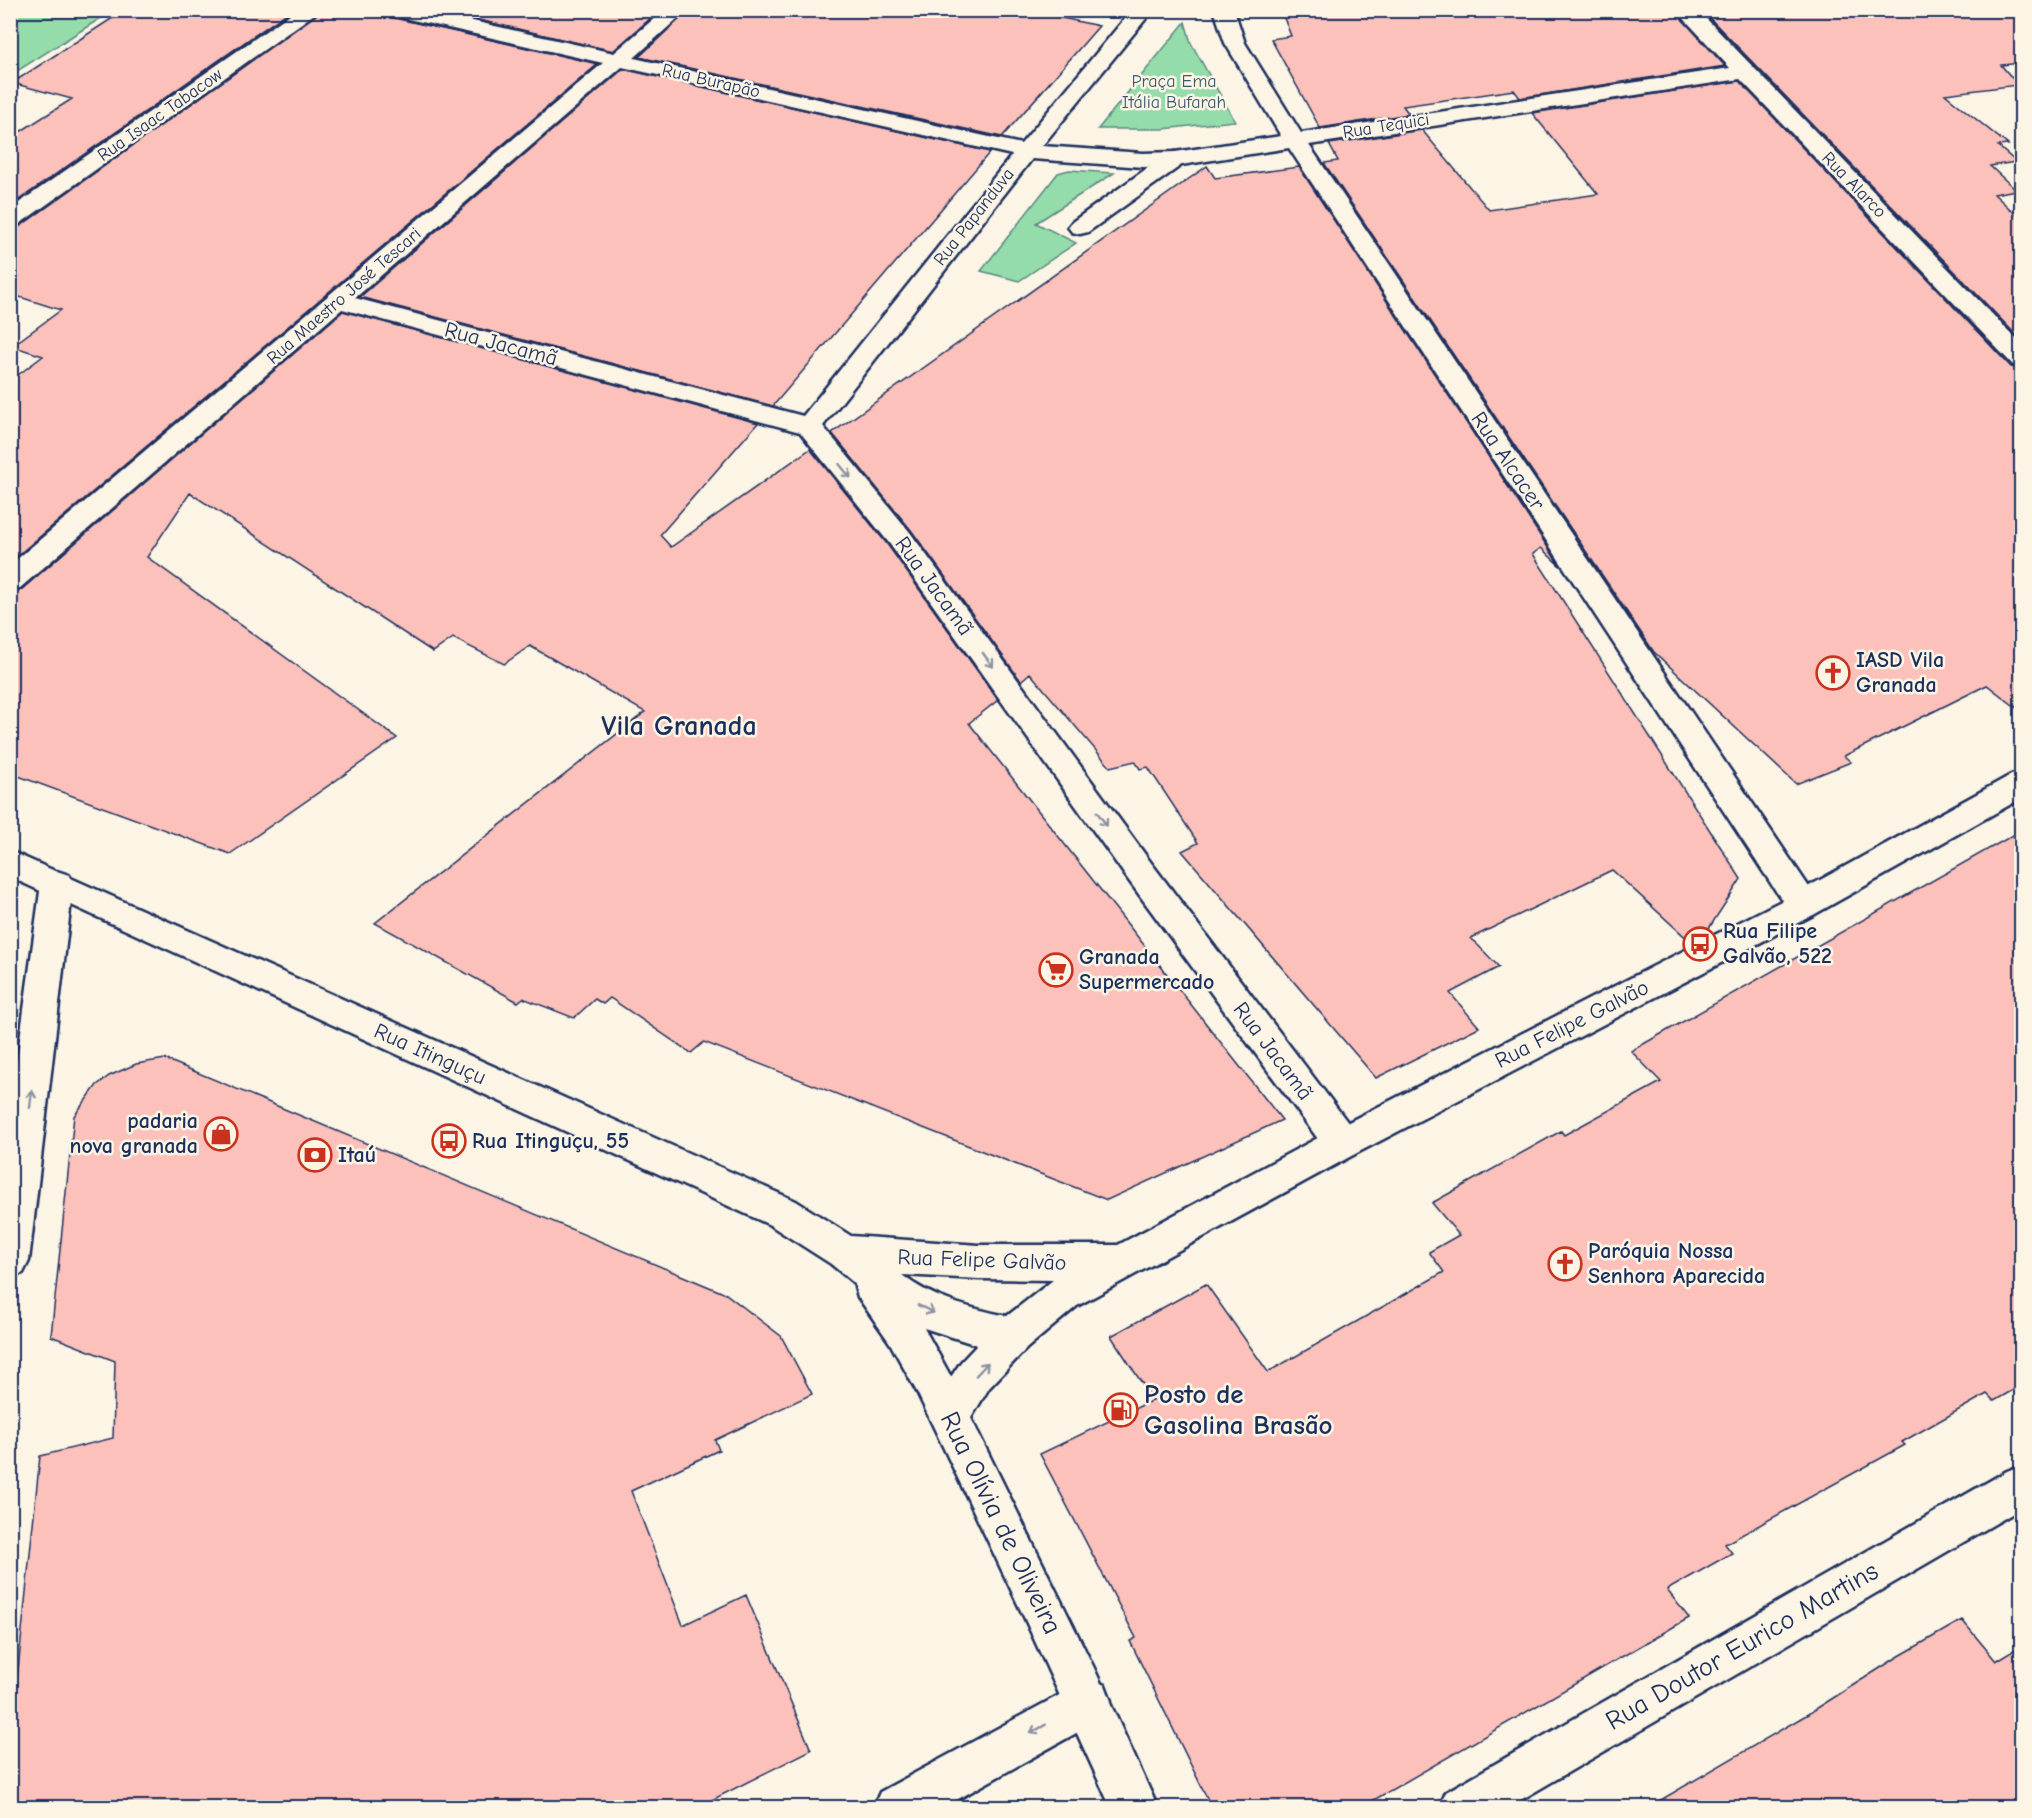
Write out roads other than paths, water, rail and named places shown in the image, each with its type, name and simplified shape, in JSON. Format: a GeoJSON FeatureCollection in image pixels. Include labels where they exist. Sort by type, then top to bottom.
{"type":"FeatureCollection","features":[{"type":"Feature","properties":{"kind":"street","name":"Rua Isaac Tabacow"},"geometry":{"type":"LineString","coordinates":[[10,220],[310,10]]}},
{"type":"Feature","properties":{"kind":"street","name":"Rua Burapão"},"geometry":{"type":"LineString","coordinates":[[395,10],[1026,152]]}},
{"type":"Feature","properties":{"kind":"street","name":"Rua Maestro José Tescari"},"geometry":{"type":"LineString","coordinates":[[10,581],[677,10]]}},
{"type":"Feature","properties":{"kind":"street","name":"Rua Papanduva"},"geometry":{"type":"LineString","coordinates":[[809,426],[1026,152],[1143,10]]}},
{"type":"Feature","properties":{"kind":"street","name":"Rua Alcacer"},"geometry":{"type":"LineString","coordinates":[[1224,10],[1235,43],[1294,139],[1803,905]]}},
{"type":"Feature","properties":{"kind":"street","name":"Rua Alarco"},"geometry":{"type":"LineString","coordinates":[[1686,10],[2022,360]]}},
{"type":"Feature","properties":{"kind":"street","name":"Rua Tequici"},"geometry":{"type":"LineString","coordinates":[[1026,152],[1143,160],[1175,159],[1744,72]]}},
{"type":"Feature","properties":{"kind":"street"},"geometry":{"type":"LineString","coordinates":[[1080,227],[1175,159]]}},
{"type":"Feature","properties":{"kind":"street","name":"Rua Jacamã"},"geometry":{"type":"LineString","coordinates":[[338,301],[809,426],[899,537],[1138,869],[1342,1143]]}},
{"type":"Feature","properties":{"kind":"street","name":"Rua Felipe Galvão"},"geometry":{"type":"LineString","coordinates":[[949,1417],[975,1375],[1013,1335],[1063,1294],[1120,1261],[1342,1143],[1803,905],[2022,783]]}},
{"type":"Feature","properties":{"kind":"street","name":"Rua Itinguçu"},"geometry":{"type":"LineString","coordinates":[[10,863],[537,1102],[680,1164],[783,1213],[844,1252]]}},
{"type":"Feature","properties":{"kind":"street"},"geometry":{"type":"LineString","coordinates":[[10,1261],[57,884]]}},
{"type":"Feature","properties":{"kind":"street"},"geometry":{"type":"LineString","coordinates":[[844,1252],[899,1296],[923,1309],[971,1326],[1013,1335]]}},
{"type":"Feature","properties":{"kind":"street","name":"Rua Felipe Galvão"},"geometry":{"type":"LineString","coordinates":[[844,1252],[906,1259],[968,1262],[1044,1264],[1120,1261]]}},
{"type":"Feature","properties":{"kind":"street","name":"Rua Olívia de Oliveira"},"geometry":{"type":"LineString","coordinates":[[844,1252],[881,1296],[913,1348],[1089,1701],[1135,1808]]}},
{"type":"Feature","properties":{"kind":"street","name":"Rua Doutor Eurico Martins"},"geometry":{"type":"LineString","coordinates":[[1462,1808],[2022,1485]]}},
{"type":"Feature","properties":{"kind":"street"},"geometry":{"type":"LineString","coordinates":[[896,1808],[1089,1701]]}},
{"type":"Feature","properties":{"kind":"place","name":"IASD Vila Granada"},"geometry":{"type":"Point","coordinates":[1833,673]}},
{"type":"Feature","properties":{"kind":"place","name":"Rua Filipe Galvão, 522"},"geometry":{"type":"Point","coordinates":[1700,944]}},
{"type":"Feature","properties":{"kind":"place","name":"Granada Supermercado"},"geometry":{"type":"Point","coordinates":[1056,970]}},
{"type":"Feature","properties":{"kind":"place","name":"padaria nova granada"},"geometry":{"type":"Point","coordinates":[221,1134]}},
{"type":"Feature","properties":{"kind":"place","name":"Rua Itinguçu, 55"},"geometry":{"type":"Point","coordinates":[449,1141]}},
{"type":"Feature","properties":{"kind":"place","name":"Itaú"},"geometry":{"type":"Point","coordinates":[315,1155]}},
{"type":"Feature","properties":{"kind":"place","name":"Paróquia Nossa Senhora Aparecida"},"geometry":{"type":"Point","coordinates":[1565,1264]}},
{"type":"Feature","properties":{"kind":"place","name":"Posto de Gasolina Brasão"},"geometry":{"type":"Point","coordinates":[1121,1410]}},
{"type":"Feature","properties":{"kind":"district","name":"Vila Granada"},"geometry":{"type":"Point","coordinates":[679,726]}},
{"type":"Feature","properties":{"kind":"park label","name":"Praça Ema Itália Bufarah"},"geometry":{"type":"Point","coordinates":[1174,91]}}]}
